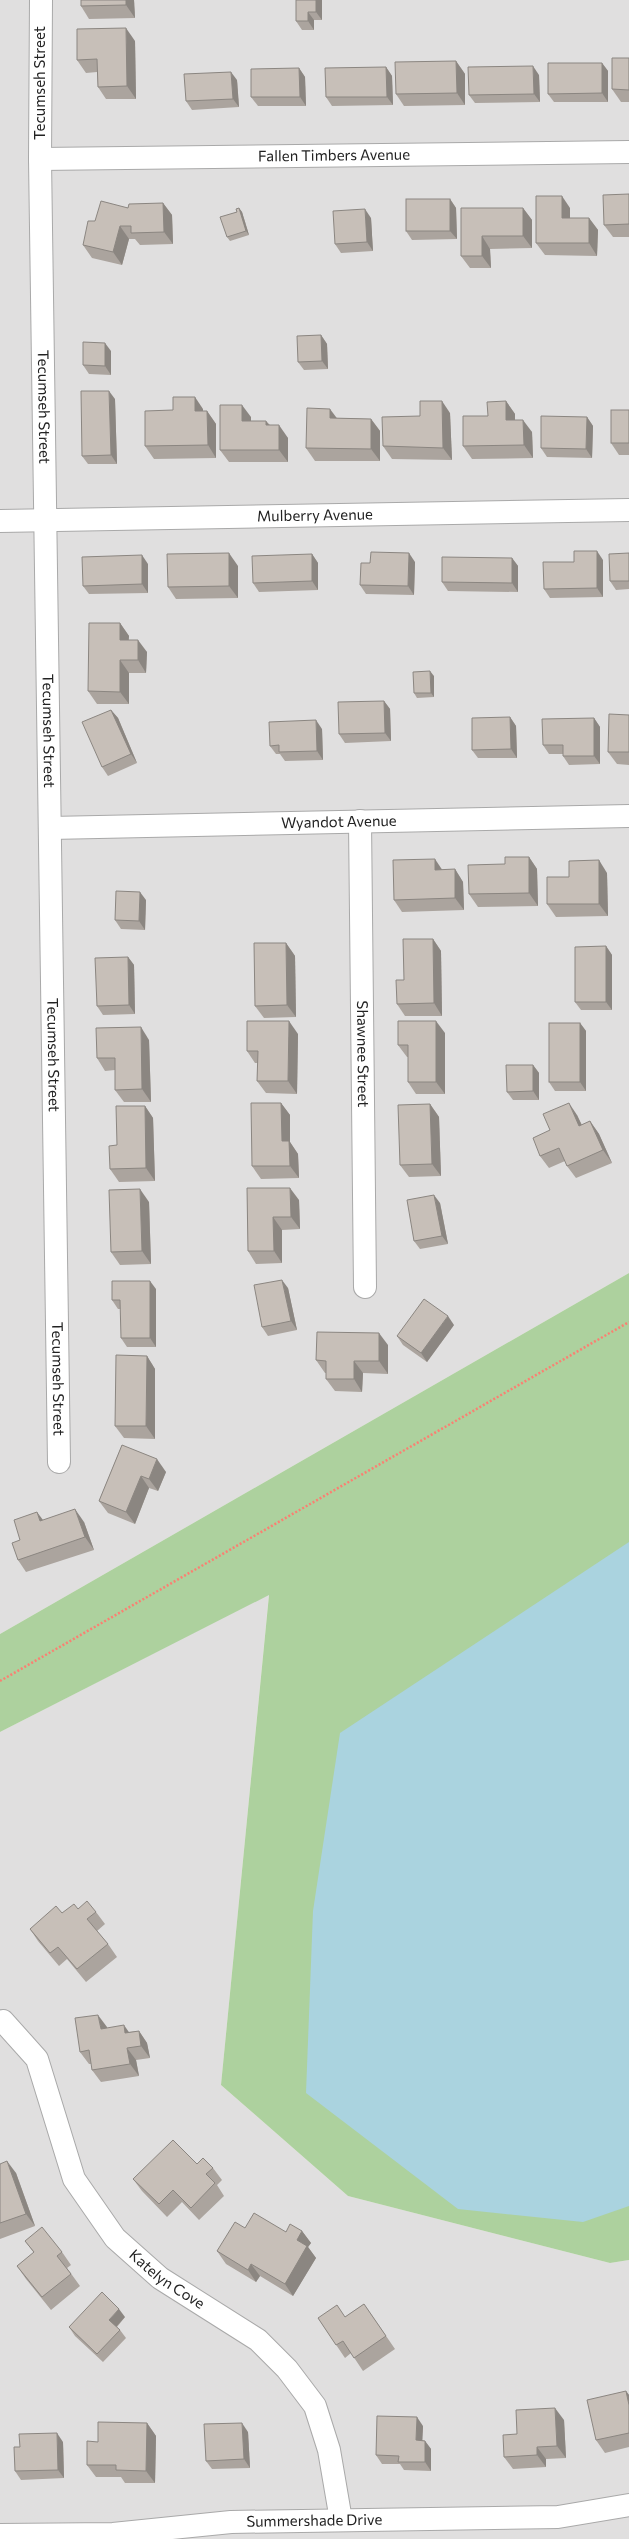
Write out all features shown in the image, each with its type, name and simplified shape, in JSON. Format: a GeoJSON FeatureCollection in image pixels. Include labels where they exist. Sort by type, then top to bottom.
{"type":"FeatureCollection","features":[{"type":"Feature","properties":{"kind":"street","name":"Tecumseh Street"},"geometry":{"type":"LineString","coordinates":[[41,0],[40,159],[59,1462]]}},
{"type":"Feature","properties":{"kind":"street","name":"Fallen Timbers Avenue"},"geometry":{"type":"LineString","coordinates":[[40,159],[629,152]]}},
{"type":"Feature","properties":{"kind":"street","name":"Mulberry Avenue"},"geometry":{"type":"LineString","coordinates":[[0,520],[629,510]]}},
{"type":"Feature","properties":{"kind":"street","name":"Wyandot Avenue"},"geometry":{"type":"LineString","coordinates":[[50,828],[629,816]]}},
{"type":"Feature","properties":{"kind":"street","name":"Shawnee Street"},"geometry":{"type":"LineString","coordinates":[[360,821],[365,1287]]}},
{"type":"Feature","properties":{"kind":"street","name":"Katelyn Cove"},"geometry":{"type":"LineString","coordinates":[[3,2021],[37,2059],[74,2179],[115,2238],[160,2278],[258,2340],[287,2369],[315,2406],[329,2450],[341,2520]]}},
{"type":"Feature","properties":{"kind":"street","name":"Summershade Drive"},"geometry":{"type":"LineString","coordinates":[[0,2536],[113,2534],[232,2522],[558,2517],[629,2505]]}},
{"type":"Feature","properties":{"kind":"path"},"geometry":{"type":"LineString","coordinates":[[0,1681],[629,1322]]}},
{"type":"Feature","properties":{"kind":"shaded area"},"geometry":{"type":"Polygon","coordinates":[[[0,0],[629,0],[629,1273],[0,1634],[0,0]]]}},
{"type":"Feature","properties":{"kind":"shaded area"},"geometry":{"type":"Polygon","coordinates":[[[269,1594],[221,2085],[348,2196],[610,2263],[629,2260],[629,2539],[0,2539],[0,1732],[269,1594]]]}},
{"type":"Feature","properties":{"kind":"green space"},"geometry":{"type":"Polygon","coordinates":[[[629,1273],[629,2260],[610,2263],[348,2196],[221,2085],[269,1595],[0,1732],[0,1634],[629,1273]]]}},
{"type":"Feature","properties":{"kind":"water"},"geometry":{"type":"Polygon","coordinates":[[[629,1542],[629,2206],[583,2222],[458,2209],[306,2093],[313,1911],[340,1733],[629,1542]]]}},
{"type":"Feature","properties":{"kind":"building"},"geometry":{"type":"Polygon","coordinates":[[[81,0],[126,0],[126,5],[81,6],[81,0]]]}},
{"type":"Feature","properties":{"kind":"building"},"geometry":{"type":"Polygon","coordinates":[[[296,0],[316,0],[316,12],[308,12],[308,21],[296,21],[296,0]]]}},
{"type":"Feature","properties":{"kind":"building"},"geometry":{"type":"Polygon","coordinates":[[[126,28],[127,86],[98,87],[97,59],[77,60],[77,29],[126,28]]]}},
{"type":"Feature","properties":{"kind":"building"},"geometry":{"type":"Polygon","coordinates":[[[612,58],[629,58],[629,90],[612,89],[612,58]]]}},
{"type":"Feature","properties":{"kind":"building"},"geometry":{"type":"Polygon","coordinates":[[[456,61],[457,93],[396,94],[395,62],[456,61]]]}},
{"type":"Feature","properties":{"kind":"building"},"geometry":{"type":"Polygon","coordinates":[[[548,63],[602,63],[602,93],[548,94],[548,63]]]}},
{"type":"Feature","properties":{"kind":"building"},"geometry":{"type":"Polygon","coordinates":[[[533,66],[534,94],[469,95],[468,67],[533,66]]]}},
{"type":"Feature","properties":{"kind":"building"},"geometry":{"type":"Polygon","coordinates":[[[386,67],[387,97],[326,97],[325,68],[386,67]]]}},
{"type":"Feature","properties":{"kind":"building"},"geometry":{"type":"Polygon","coordinates":[[[299,68],[300,97],[251,97],[251,69],[299,68]]]}},
{"type":"Feature","properties":{"kind":"building"},"geometry":{"type":"Polygon","coordinates":[[[231,72],[233,99],[186,101],[184,74],[231,72]]]}},
{"type":"Feature","properties":{"kind":"building"},"geometry":{"type":"Polygon","coordinates":[[[629,194],[629,224],[604,225],[603,195],[629,194]]]}},
{"type":"Feature","properties":{"kind":"building"},"geometry":{"type":"Polygon","coordinates":[[[536,196],[562,196],[562,218],[589,218],[589,243],[536,243],[536,196]]]}},
{"type":"Feature","properties":{"kind":"building"},"geometry":{"type":"Polygon","coordinates":[[[406,199],[450,199],[450,231],[406,231],[406,199]]]}},
{"type":"Feature","properties":{"kind":"building"},"geometry":{"type":"Polygon","coordinates":[[[101,201],[128,208],[129,204],[163,203],[164,232],[131,233],[131,226],[120,226],[113,252],[83,245],[88,221],[95,221],[101,201]]]}},
{"type":"Feature","properties":{"kind":"building"},"geometry":{"type":"Polygon","coordinates":[[[239,208],[246,231],[227,237],[220,217],[237,212],[236,209],[239,208]]]}},
{"type":"Feature","properties":{"kind":"building"},"geometry":{"type":"Polygon","coordinates":[[[461,208],[523,208],[523,236],[482,236],[482,256],[461,256],[461,208]]]}},
{"type":"Feature","properties":{"kind":"building"},"geometry":{"type":"Polygon","coordinates":[[[365,209],[367,242],[335,244],[333,211],[365,209]]]}},
{"type":"Feature","properties":{"kind":"building"},"geometry":{"type":"Polygon","coordinates":[[[321,335],[322,361],[298,362],[297,336],[321,335]]]}},
{"type":"Feature","properties":{"kind":"building"},"geometry":{"type":"Polygon","coordinates":[[[83,342],[105,343],[105,366],[83,365],[83,342]]]}},
{"type":"Feature","properties":{"kind":"building"},"geometry":{"type":"Polygon","coordinates":[[[81,391],[109,391],[111,455],[82,456],[81,391]]]}},
{"type":"Feature","properties":{"kind":"building"},"geometry":{"type":"Polygon","coordinates":[[[173,397],[195,397],[195,411],[207,411],[208,445],[145,446],[145,411],[173,410],[173,397]]]}},
{"type":"Feature","properties":{"kind":"building"},"geometry":{"type":"Polygon","coordinates":[[[420,401],[442,401],[443,448],[383,446],[382,417],[420,416],[420,401]]]}},
{"type":"Feature","properties":{"kind":"building"},"geometry":{"type":"Polygon","coordinates":[[[506,401],[506,420],[523,420],[524,445],[463,446],[463,416],[488,416],[487,402],[506,401]]]}},
{"type":"Feature","properties":{"kind":"building"},"geometry":{"type":"Polygon","coordinates":[[[220,405],[242,405],[242,421],[266,421],[266,425],[279,425],[279,450],[220,450],[220,405]]]}},
{"type":"Feature","properties":{"kind":"building"},"geometry":{"type":"Polygon","coordinates":[[[307,408],[330,409],[330,418],[371,419],[371,449],[306,448],[307,408]]]}},
{"type":"Feature","properties":{"kind":"building"},"geometry":{"type":"Polygon","coordinates":[[[611,410],[629,410],[629,443],[611,443],[611,410]]]}},
{"type":"Feature","properties":{"kind":"building"},"geometry":{"type":"Polygon","coordinates":[[[541,416],[587,417],[586,449],[541,448],[541,416]]]}},
{"type":"Feature","properties":{"kind":"building"},"geometry":{"type":"Polygon","coordinates":[[[574,551],[597,551],[597,588],[544,589],[543,562],[574,562],[574,551]]]}},
{"type":"Feature","properties":{"kind":"building"},"geometry":{"type":"Polygon","coordinates":[[[371,552],[409,553],[408,586],[360,585],[361,563],[370,563],[371,552]]]}},
{"type":"Feature","properties":{"kind":"building"},"geometry":{"type":"Polygon","coordinates":[[[229,553],[229,586],[168,587],[167,554],[229,553]]]}},
{"type":"Feature","properties":{"kind":"building"},"geometry":{"type":"Polygon","coordinates":[[[629,553],[629,581],[610,581],[609,554],[629,553]]]}},
{"type":"Feature","properties":{"kind":"building"},"geometry":{"type":"Polygon","coordinates":[[[312,554],[312,581],[253,583],[252,556],[312,554]]]}},
{"type":"Feature","properties":{"kind":"building"},"geometry":{"type":"Polygon","coordinates":[[[142,555],[142,584],[83,586],[82,557],[142,555]]]}},
{"type":"Feature","properties":{"kind":"building"},"geometry":{"type":"Polygon","coordinates":[[[442,557],[512,558],[512,583],[442,582],[442,557]]]}},
{"type":"Feature","properties":{"kind":"building"},"geometry":{"type":"Polygon","coordinates":[[[89,623],[120,623],[120,640],[138,640],[138,660],[120,660],[120,692],[88,691],[89,623]]]}},
{"type":"Feature","properties":{"kind":"building"},"geometry":{"type":"Polygon","coordinates":[[[430,671],[431,693],[414,693],[413,672],[430,671]]]}},
{"type":"Feature","properties":{"kind":"building"},"geometry":{"type":"Polygon","coordinates":[[[384,701],[385,733],[339,734],[338,702],[384,701]]]}},
{"type":"Feature","properties":{"kind":"building"},"geometry":{"type":"Polygon","coordinates":[[[111,710],[131,754],[102,767],[82,722],[111,710]]]}},
{"type":"Feature","properties":{"kind":"building"},"geometry":{"type":"Polygon","coordinates":[[[609,714],[629,715],[629,752],[608,752],[609,714]]]}},
{"type":"Feature","properties":{"kind":"building"},"geometry":{"type":"Polygon","coordinates":[[[510,717],[511,749],[472,750],[472,718],[510,717]]]}},
{"type":"Feature","properties":{"kind":"building"},"geometry":{"type":"Polygon","coordinates":[[[594,718],[594,756],[563,756],[563,745],[543,745],[542,719],[594,718]]]}},
{"type":"Feature","properties":{"kind":"building"},"geometry":{"type":"Polygon","coordinates":[[[316,720],[317,751],[279,752],[279,745],[270,746],[269,722],[316,720]]]}},
{"type":"Feature","properties":{"kind":"building"},"geometry":{"type":"Polygon","coordinates":[[[505,857],[529,857],[529,893],[469,894],[468,865],[505,864],[505,857]]]}},
{"type":"Feature","properties":{"kind":"building"},"geometry":{"type":"Polygon","coordinates":[[[435,859],[435,870],[455,869],[455,898],[394,900],[393,860],[435,859]]]}},
{"type":"Feature","properties":{"kind":"building"},"geometry":{"type":"Polygon","coordinates":[[[599,860],[599,904],[547,904],[547,877],[569,877],[569,861],[599,860]]]}},
{"type":"Feature","properties":{"kind":"building"},"geometry":{"type":"Polygon","coordinates":[[[116,891],[140,892],[139,921],[115,920],[116,891]]]}},
{"type":"Feature","properties":{"kind":"building"},"geometry":{"type":"Polygon","coordinates":[[[403,939],[433,939],[434,1003],[397,1004],[396,980],[404,980],[403,939]]]}},
{"type":"Feature","properties":{"kind":"building"},"geometry":{"type":"Polygon","coordinates":[[[254,943],[286,943],[287,1005],[255,1006],[254,943]]]}},
{"type":"Feature","properties":{"kind":"building"},"geometry":{"type":"Polygon","coordinates":[[[606,946],[606,1002],[575,1002],[575,947],[606,946]]]}},
{"type":"Feature","properties":{"kind":"building"},"geometry":{"type":"Polygon","coordinates":[[[128,957],[129,1005],[97,1006],[95,958],[128,957]]]}},
{"type":"Feature","properties":{"kind":"building"},"geometry":{"type":"Polygon","coordinates":[[[247,1021],[289,1021],[288,1081],[257,1081],[258,1051],[247,1051],[247,1021]]]}},
{"type":"Feature","properties":{"kind":"building"},"geometry":{"type":"Polygon","coordinates":[[[398,1021],[436,1021],[436,1082],[408,1082],[408,1045],[398,1045],[398,1021]]]}},
{"type":"Feature","properties":{"kind":"building"},"geometry":{"type":"Polygon","coordinates":[[[549,1023],[580,1023],[580,1082],[549,1082],[549,1023]]]}},
{"type":"Feature","properties":{"kind":"building"},"geometry":{"type":"Polygon","coordinates":[[[141,1027],[142,1089],[115,1090],[115,1058],[97,1058],[96,1028],[141,1027]]]}},
{"type":"Feature","properties":{"kind":"building"},"geometry":{"type":"Polygon","coordinates":[[[506,1065],[533,1065],[533,1091],[507,1092],[506,1065]]]}},
{"type":"Feature","properties":{"kind":"building"},"geometry":{"type":"Polygon","coordinates":[[[251,1103],[281,1103],[282,1141],[289,1141],[290,1166],[252,1166],[251,1103]]]}},
{"type":"Feature","properties":{"kind":"building"},"geometry":{"type":"Polygon","coordinates":[[[569,1103],[579,1126],[590,1121],[603,1150],[567,1166],[559,1148],[540,1156],[533,1138],[550,1130],[543,1114],[569,1103]]]}},
{"type":"Feature","properties":{"kind":"building"},"geometry":{"type":"Polygon","coordinates":[[[430,1104],[432,1164],[400,1165],[398,1105],[430,1104]]]}},
{"type":"Feature","properties":{"kind":"building"},"geometry":{"type":"Polygon","coordinates":[[[116,1106],[145,1106],[146,1168],[110,1169],[109,1146],[117,1145],[116,1106]]]}},
{"type":"Feature","properties":{"kind":"building"},"geometry":{"type":"Polygon","coordinates":[[[247,1188],[290,1188],[291,1217],[273,1217],[274,1251],[248,1251],[247,1188]]]}},
{"type":"Feature","properties":{"kind":"building"},"geometry":{"type":"Polygon","coordinates":[[[140,1189],[142,1251],[111,1252],[109,1190],[140,1189]]]}},
{"type":"Feature","properties":{"kind":"building"},"geometry":{"type":"Polygon","coordinates":[[[434,1195],[442,1236],[414,1241],[407,1200],[434,1195]]]}},
{"type":"Feature","properties":{"kind":"building"},"geometry":{"type":"Polygon","coordinates":[[[282,1280],[291,1321],[262,1327],[254,1285],[282,1280]]]}},
{"type":"Feature","properties":{"kind":"building"},"geometry":{"type":"Polygon","coordinates":[[[112,1281],[150,1281],[150,1338],[121,1338],[120,1300],[112,1300],[112,1281]]]}},
{"type":"Feature","properties":{"kind":"building"},"geometry":{"type":"Polygon","coordinates":[[[424,1299],[448,1316],[421,1353],[397,1336],[424,1299]]]}},
{"type":"Feature","properties":{"kind":"building"},"geometry":{"type":"Polygon","coordinates":[[[317,1332],[379,1333],[379,1361],[354,1361],[354,1379],[326,1379],[326,1361],[316,1360],[317,1332]]]}},
{"type":"Feature","properties":{"kind":"building"},"geometry":{"type":"Polygon","coordinates":[[[116,1355],[147,1356],[146,1426],[115,1426],[116,1355]]]}},
{"type":"Feature","properties":{"kind":"building"},"geometry":{"type":"Polygon","coordinates":[[[122,1445],[157,1459],[149,1479],[141,1476],[126,1512],[99,1501],[122,1445]]]}},
{"type":"Feature","properties":{"kind":"building"},"geometry":{"type":"Polygon","coordinates":[[[75,1509],[85,1537],[18,1560],[12,1543],[20,1540],[14,1520],[37,1512],[40,1521],[75,1509]]]}},
{"type":"Feature","properties":{"kind":"building"},"geometry":{"type":"Polygon","coordinates":[[[87,1901],[96,1912],[87,1919],[108,1944],[77,1969],[58,1947],[50,1953],[30,1929],[56,1906],[62,1913],[74,1904],[78,1909],[87,1901]]]}},
{"type":"Feature","properties":{"kind":"building"},"geometry":{"type":"Polygon","coordinates":[[[98,2015],[101,2029],[124,2025],[125,2033],[139,2031],[141,2046],[127,2048],[130,2064],[92,2070],[89,2050],[80,2052],[75,2018],[98,2015]]]}},
{"type":"Feature","properties":{"kind":"building"},"geometry":{"type":"Polygon","coordinates":[[[173,2140],[197,2164],[203,2158],[213,2168],[206,2174],[215,2183],[191,2208],[173,2190],[159,2204],[133,2179],[173,2140]]]}},
{"type":"Feature","properties":{"kind":"building"},"geometry":{"type":"Polygon","coordinates":[[[7,2161],[26,2214],[0,2223],[0,2164],[7,2161]]]}},
{"type":"Feature","properties":{"kind":"building"},"geometry":{"type":"Polygon","coordinates":[[[254,2213],[286,2232],[290,2224],[302,2231],[297,2240],[307,2246],[285,2284],[251,2264],[248,2270],[217,2251],[235,2222],[245,2228],[254,2213]]]}},
{"type":"Feature","properties":{"kind":"building"},"geometry":{"type":"Polygon","coordinates":[[[42,2227],[62,2252],[57,2256],[71,2274],[42,2297],[17,2266],[34,2252],[25,2241],[42,2227]]]}},
{"type":"Feature","properties":{"kind":"building"},"geometry":{"type":"Polygon","coordinates":[[[102,2292],[119,2309],[109,2320],[120,2330],[97,2354],[69,2327],[102,2292]]]}},
{"type":"Feature","properties":{"kind":"building"},"geometry":{"type":"Polygon","coordinates":[[[364,2304],[386,2336],[354,2358],[343,2341],[336,2345],[318,2318],[337,2305],[345,2317],[364,2304]]]}},
{"type":"Feature","properties":{"kind":"building"},"geometry":{"type":"Polygon","coordinates":[[[626,2391],[629,2405],[629,2433],[596,2440],[587,2400],[626,2391]]]}},
{"type":"Feature","properties":{"kind":"building"},"geometry":{"type":"Polygon","coordinates":[[[555,2408],[557,2446],[537,2447],[537,2455],[504,2457],[503,2435],[517,2434],[516,2410],[555,2408]]]}},
{"type":"Feature","properties":{"kind":"building"},"geometry":{"type":"Polygon","coordinates":[[[377,2416],[417,2417],[416,2440],[425,2441],[425,2462],[398,2462],[399,2456],[376,2455],[377,2416]]]}},
{"type":"Feature","properties":{"kind":"building"},"geometry":{"type":"Polygon","coordinates":[[[98,2422],[147,2423],[146,2471],[116,2470],[116,2465],[87,2465],[87,2441],[98,2442],[98,2422]]]}},
{"type":"Feature","properties":{"kind":"building"},"geometry":{"type":"Polygon","coordinates":[[[242,2423],[244,2459],[206,2461],[204,2424],[242,2423]]]}},
{"type":"Feature","properties":{"kind":"building"},"geometry":{"type":"Polygon","coordinates":[[[57,2433],[58,2470],[15,2471],[14,2447],[20,2447],[19,2434],[57,2433]]]}}]}
